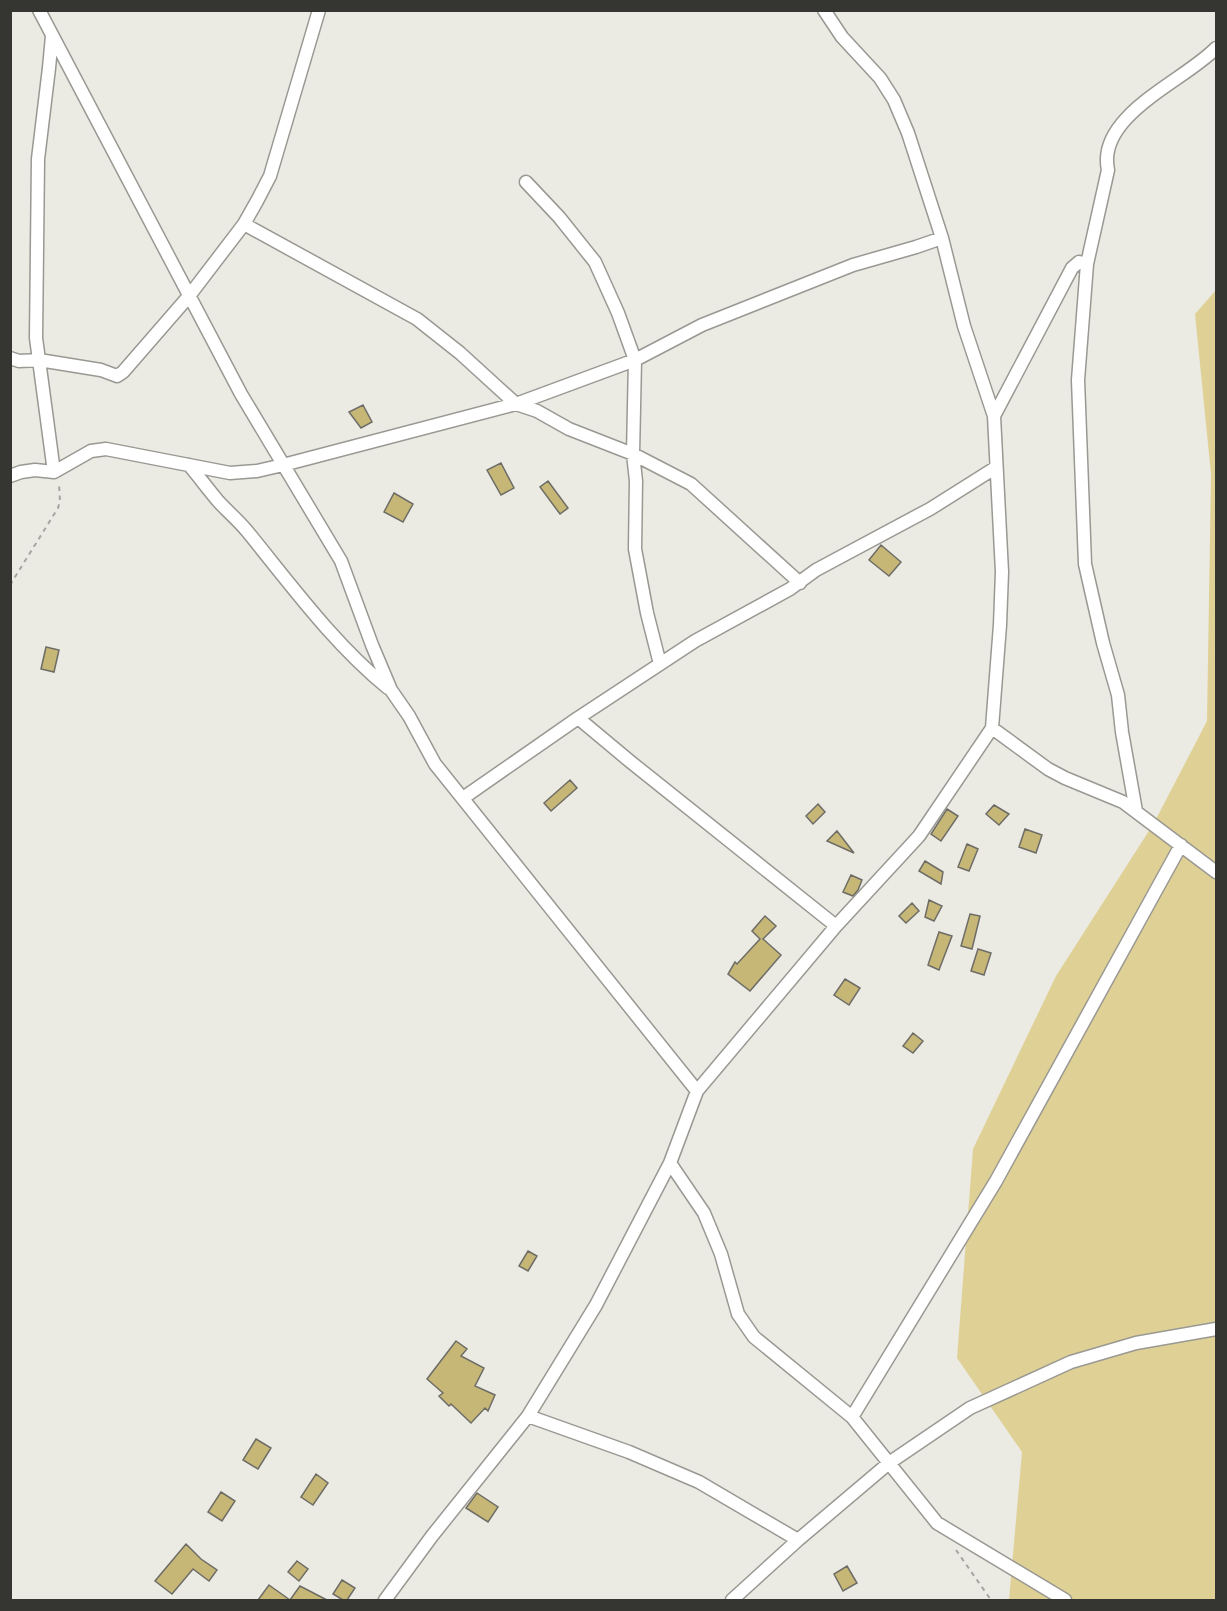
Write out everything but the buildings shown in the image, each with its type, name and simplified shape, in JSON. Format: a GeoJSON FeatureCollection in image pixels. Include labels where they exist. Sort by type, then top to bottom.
{"type":"FeatureCollection","features":[{"type":"Feature","properties":{"kind":"street"},"geometry":{"type":"LineString","coordinates":[[39,10],[241,394],[341,561],[391,690],[409,716],[435,764],[697,1091]]}},
{"type":"Feature","properties":{"kind":"street"},"geometry":{"type":"LineString","coordinates":[[10,358],[19,361],[39,360],[101,370],[114,376],[119,375],[189,296],[244,224],[270,176],[319,10]]}},
{"type":"Feature","properties":{"kind":"street"},"geometry":{"type":"LineString","coordinates":[[385,1600],[432,1536],[528,1416],[596,1305],[670,1163],[697,1091],[836,926],[919,836],[992,728],[1002,572],[993,416],[964,326],[942,238],[908,133],[894,100],[880,78],[842,37],[824,10]]}},
{"type":"Feature","properties":{"kind":"street"},"geometry":{"type":"LineString","coordinates":[[52,35],[38,159],[36,338],[54,471]]}},
{"type":"Feature","properties":{"kind":"street"},"geometry":{"type":"LineString","coordinates":[[1136,811],[1118,695],[1103,643],[1085,564],[1078,380],[1087,264],[1108,170],[1106,160],[1114,136],[1140,104],[1205,61],[1216,48]]}},
{"type":"Feature","properties":{"kind":"street"},"geometry":{"type":"LineString","coordinates":[[526,182],[559,217],[595,262],[618,313],[635,360],[633,454],[636,481],[635,549],[647,613],[660,664]]}},
{"type":"Feature","properties":{"kind":"street"},"geometry":{"type":"LineString","coordinates":[[244,224],[417,319],[460,353],[516,404],[537,411],[569,429],[633,454],[691,484],[800,583]]}},
{"type":"Feature","properties":{"kind":"street"},"geometry":{"type":"LineString","coordinates":[[10,476],[21,472],[54,471],[91,451],[106,449],[230,473],[256,471],[283,465],[516,404],[635,360],[713,321],[853,265],[942,238]]}},
{"type":"Feature","properties":{"kind":"street"},"geometry":{"type":"LineString","coordinates":[[993,416],[1072,268],[1079,262],[1087,264]]}},
{"type":"Feature","properties":{"kind":"street"},"geometry":{"type":"LineString","coordinates":[[189,465],[218,501],[245,528],[287,583],[371,674],[391,690]]}},
{"type":"Feature","properties":{"kind":"street"},"geometry":{"type":"LineString","coordinates":[[463,798],[578,718],[705,635],[800,583],[816,570],[930,509],[995,468]]}},
{"type":"Feature","properties":{"kind":"street"},"geometry":{"type":"LineString","coordinates":[[578,718],[836,926]]}},
{"type":"Feature","properties":{"kind":"street"},"geometry":{"type":"LineString","coordinates":[[992,728],[1048,769],[1123,802],[1216,872]]}},
{"type":"Feature","properties":{"kind":"street"},"geometry":{"type":"LineString","coordinates":[[852,1417],[996,1181],[1181,844]]}},
{"type":"Feature","properties":{"kind":"street"},"geometry":{"type":"LineString","coordinates":[[670,1163],[704,1213],[721,1254],[738,1314],[754,1337],[852,1417],[937,1523],[1065,1600]]}},
{"type":"Feature","properties":{"kind":"street"},"geometry":{"type":"LineString","coordinates":[[732,1600],[798,1540],[889,1463],[970,1408],[1071,1362],[1136,1343],[1216,1329]]}},
{"type":"Feature","properties":{"kind":"street"},"geometry":{"type":"LineString","coordinates":[[528,1416],[629,1452],[699,1482],[798,1540]]}},
{"type":"Feature","properties":{"kind":"path"},"geometry":{"type":"LineString","coordinates":[[10,585],[60,501],[59,485],[54,471]]}},
{"type":"Feature","properties":{"kind":"path"},"geometry":{"type":"LineString","coordinates":[[951,1542],[991,1600]]}},
{"type":"Feature","properties":{"kind":"shaded area"},"geometry":{"type":"Polygon","coordinates":[[[1216,290],[1216,1600],[1009,1600],[1022,1452],[957,1358],[973,1149],[1056,976],[1154,823],[1207,721],[1211,474],[1195,314],[1216,290]]]}}]}
